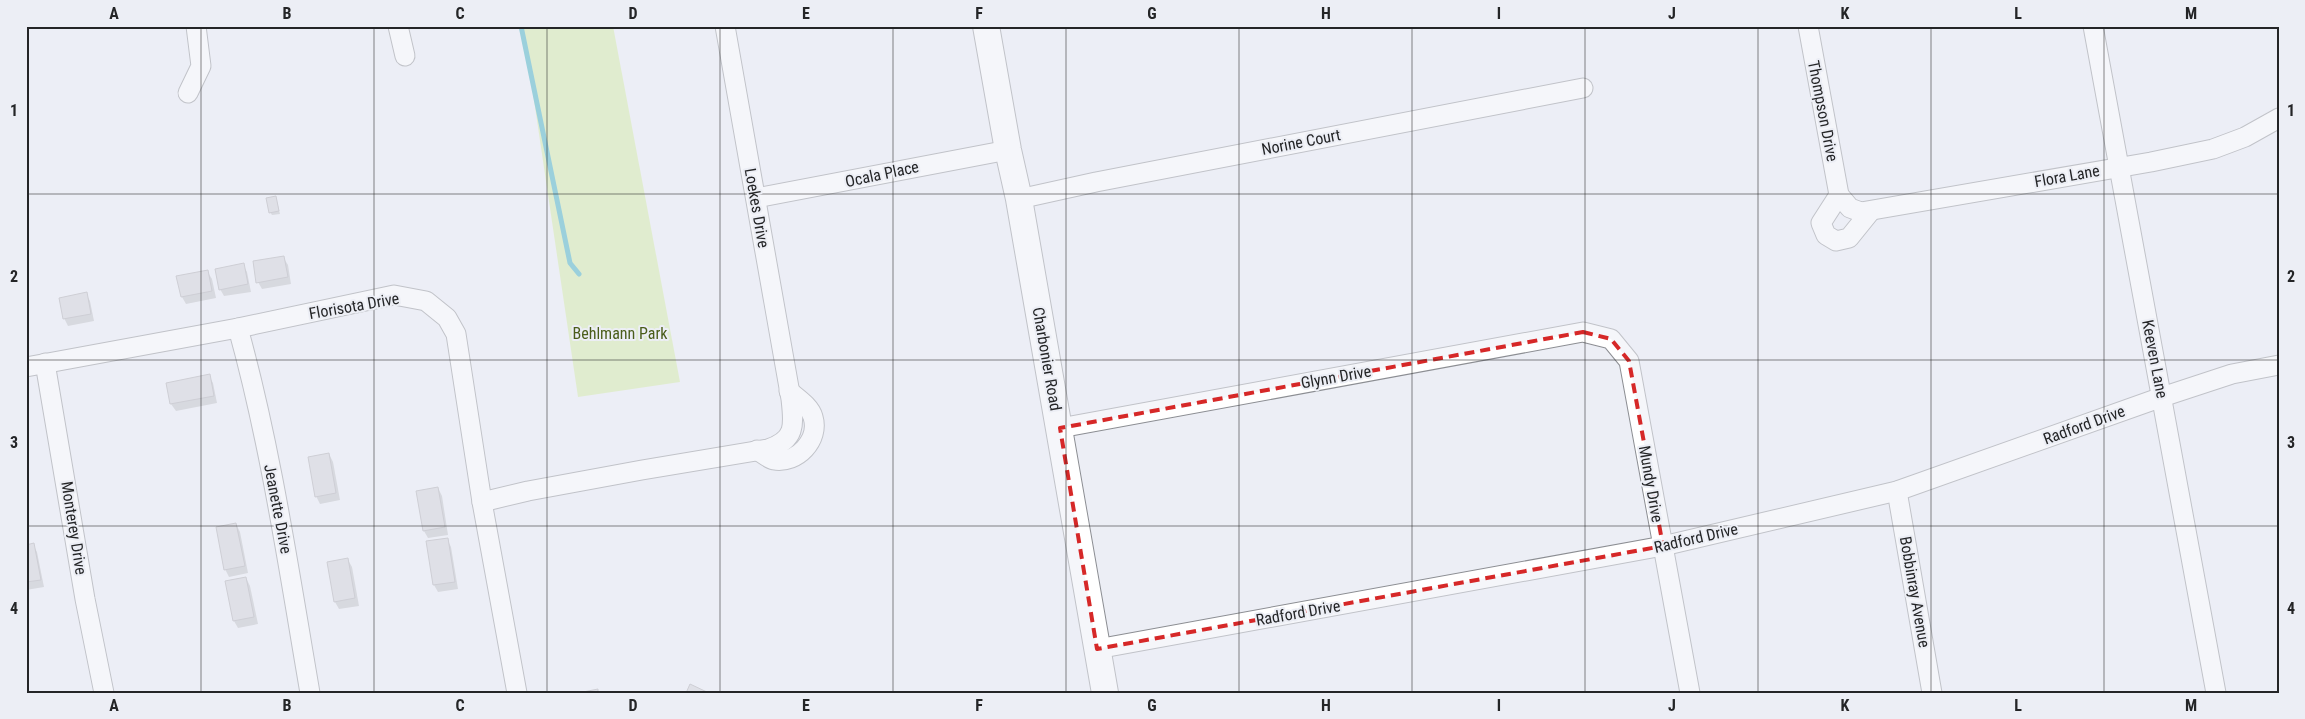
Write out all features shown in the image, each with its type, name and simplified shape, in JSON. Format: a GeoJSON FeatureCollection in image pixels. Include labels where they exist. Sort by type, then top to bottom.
{"type":"FeatureCollection","features":[{"type":"Feature","properties":{"kind":"main road","name":"Charbonier Road"},"geometry":{"type":"LineString","coordinates":[[986,26],[1060,428],[1105,693]]}},
{"type":"Feature","properties":{"kind":"street"},"geometry":{"type":"LineString","coordinates":[[188,93],[201,66],[196,26]]}},
{"type":"Feature","properties":{"kind":"street"},"geometry":{"type":"LineString","coordinates":[[398,26],[405,56]]}},
{"type":"Feature","properties":{"kind":"street","name":"Loekes Drive"},"geometry":{"type":"LineString","coordinates":[[482,502],[562,485],[778,446],[786,440],[792,431],[794,418],[725,26]]}},
{"type":"Feature","properties":{"kind":"street","name":"Thompson Drive"},"geometry":{"type":"LineString","coordinates":[[1808,26],[1844,202]]}},
{"type":"Feature","properties":{"kind":"street","name":"Keeven Lane"},"geometry":{"type":"LineString","coordinates":[[2093,26],[2216,693]]}},
{"type":"Feature","properties":{"kind":"street","name":"Norine Court"},"geometry":{"type":"LineString","coordinates":[[1019,199],[1096,182],[1583,88]]}},
{"type":"Feature","properties":{"kind":"street","name":"Flora Lane"},"geometry":{"type":"LineString","coordinates":[[1844,202],[1861,212],[1870,212],[2213,149],[2246,137],[2279,118]]}},
{"type":"Feature","properties":{"kind":"street","name":"Ocala Place"},"geometry":{"type":"LineString","coordinates":[[756,198],[1008,150]]}},
{"type":"Feature","properties":{"kind":"street"},"geometry":{"type":"LineString","coordinates":[[1844,202],[1821,223],[1826,235],[1836,241],[1849,238],[1870,212]]}},
{"type":"Feature","properties":{"kind":"street","name":"Florisota Drive"},"geometry":{"type":"LineString","coordinates":[[26,367],[238,328],[394,295],[426,300],[447,318],[456,334],[482,502],[517,693]]}},
{"type":"Feature","properties":{"kind":"street","name":"Jeanette Drive"},"geometry":{"type":"LineString","coordinates":[[238,328],[252,380],[265,442],[310,693]]}},
{"type":"Feature","properties":{"kind":"street","name":"Glynn Drive"},"geometry":{"type":"LineString","coordinates":[[1060,428],[1583,332],[1611,339]]}},
{"type":"Feature","properties":{"kind":"street","name":"Mundy Drive"},"geometry":{"type":"LineString","coordinates":[[1611,339],[1629,361],[1690,693]]}},
{"type":"Feature","properties":{"kind":"street","name":"Monterey Drive"},"geometry":{"type":"LineString","coordinates":[[45,364],[85,599],[104,693]]}},
{"type":"Feature","properties":{"kind":"street","name":"Radford Drive"},"geometry":{"type":"LineString","coordinates":[[1097,649],[1663,546],[1898,491],[2162,397],[2232,374],[2279,365]]}},
{"type":"Feature","properties":{"kind":"street","name":"Bobbinray Avenue"},"geometry":{"type":"LineString","coordinates":[[1898,491],[1932,693]]}},
{"type":"Feature","properties":{"kind":"highlighted area"},"geometry":{"type":"Polygon","coordinates":[[[1583,332],[1611,339],[1629,361],[1663,546],[1097,649],[1060,428],[1583,332]]]}},
{"type":"Feature","properties":{"kind":"green space","name":"Behlmann Park"},"geometry":{"type":"Polygon","coordinates":[[[523,26],[613,26],[680,382],[578,397],[523,26]]]}},
{"type":"Feature","properties":{"kind":"building"},"geometry":{"type":"Polygon","coordinates":[[[276,196],[279,211],[269,213],[266,198],[276,196]]]}},
{"type":"Feature","properties":{"kind":"building"},"geometry":{"type":"Polygon","coordinates":[[[284,256],[288,277],[256,283],[253,261],[284,256]]]}},
{"type":"Feature","properties":{"kind":"building"},"geometry":{"type":"Polygon","coordinates":[[[244,263],[248,284],[219,290],[215,269],[244,263]]]}},
{"type":"Feature","properties":{"kind":"building"},"geometry":{"type":"Polygon","coordinates":[[[208,270],[212,291],[181,297],[176,276],[208,270]]]}},
{"type":"Feature","properties":{"kind":"building"},"geometry":{"type":"Polygon","coordinates":[[[87,292],[91,314],[63,319],[59,298],[87,292]]]}},
{"type":"Feature","properties":{"kind":"building"},"geometry":{"type":"Polygon","coordinates":[[[210,374],[214,396],[170,404],[166,383],[210,374]]]}},
{"type":"Feature","properties":{"kind":"building"},"geometry":{"type":"Polygon","coordinates":[[[329,453],[336,493],[315,497],[308,457],[329,453]]]}},
{"type":"Feature","properties":{"kind":"building"},"geometry":{"type":"Polygon","coordinates":[[[438,487],[445,527],[423,531],[416,491],[438,487]]]}},
{"type":"Feature","properties":{"kind":"building"},"geometry":{"type":"Polygon","coordinates":[[[236,523],[245,566],[224,570],[216,527],[236,523]]]}},
{"type":"Feature","properties":{"kind":"building"},"geometry":{"type":"Polygon","coordinates":[[[448,538],[455,582],[433,585],[426,541],[448,538]]]}},
{"type":"Feature","properties":{"kind":"building"},"geometry":{"type":"Polygon","coordinates":[[[34,543],[41,580],[26,582],[26,545],[34,543]]]}},
{"type":"Feature","properties":{"kind":"building"},"geometry":{"type":"Polygon","coordinates":[[[348,558],[355,598],[334,602],[327,562],[348,558]]]}},
{"type":"Feature","properties":{"kind":"building"},"geometry":{"type":"Polygon","coordinates":[[[246,577],[254,617],[233,621],[225,581],[246,577]]]}},
{"type":"Feature","properties":{"kind":"building"},"geometry":{"type":"Polygon","coordinates":[[[690,684],[709,693],[686,693],[690,684]]]}},
{"type":"Feature","properties":{"kind":"building"},"geometry":{"type":"Polygon","coordinates":[[[598,689],[598,693],[578,693],[598,689]]]}},
{"type":"Feature","properties":{"kind":"waterway"},"geometry":{"type":"LineString","coordinates":[[521,26],[570,263],[579,274]]}}]}
